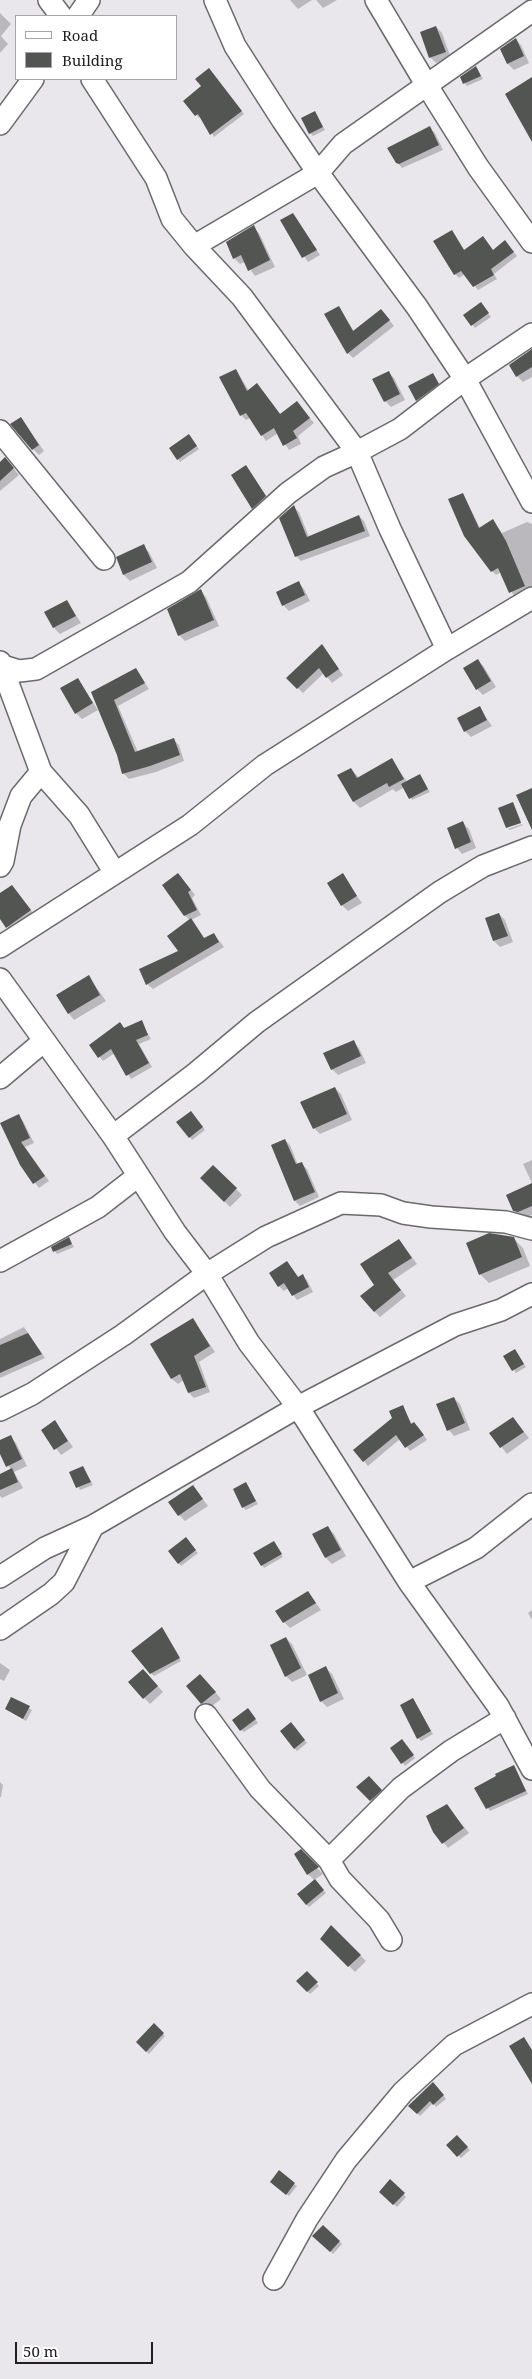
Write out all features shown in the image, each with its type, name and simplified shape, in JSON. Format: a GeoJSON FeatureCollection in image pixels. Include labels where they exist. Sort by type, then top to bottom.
{"type":"FeatureCollection","features":[{"type":"Feature","properties":{"kind":"street"},"geometry":{"type":"LineString","coordinates":[[49,0],[60,15]]}},
{"type":"Feature","properties":{"kind":"street"},"geometry":{"type":"LineString","coordinates":[[79,15],[89,0]]}},
{"type":"Feature","properties":{"kind":"street"},"geometry":{"type":"LineString","coordinates":[[215,0],[235,46],[318,173],[417,307],[465,379],[532,502]]}},
{"type":"Feature","properties":{"kind":"street"},"geometry":{"type":"LineString","coordinates":[[376,0],[478,168],[532,242]]}},
{"type":"Feature","properties":{"kind":"street"},"geometry":{"type":"LineString","coordinates":[[194,246],[318,173],[343,144],[532,11]]}},
{"type":"Feature","properties":{"kind":"street"},"geometry":{"type":"LineString","coordinates":[[0,124],[32,80]]}},
{"type":"Feature","properties":{"kind":"street"},"geometry":{"type":"LineString","coordinates":[[93,80],[156,178],[172,219],[242,298],[357,452],[390,530],[446,649]]}},
{"type":"Feature","properties":{"kind":"street"},"geometry":{"type":"LineString","coordinates":[[2,664],[18,671],[36,669],[189,582],[288,493],[324,467],[400,429],[465,379],[532,334]]}},
{"type":"Feature","properties":{"kind":"street"},"geometry":{"type":"LineString","coordinates":[[0,431],[104,560]]}},
{"type":"Feature","properties":{"kind":"street"},"geometry":{"type":"LineString","coordinates":[[0,947],[190,824],[265,764],[446,649],[532,598]]}},
{"type":"Feature","properties":{"kind":"street"},"geometry":{"type":"LineString","coordinates":[[2,664],[41,772],[79,815],[115,873]]}},
{"type":"Feature","properties":{"kind":"street"},"geometry":{"type":"LineString","coordinates":[[0,866],[3,861],[10,825],[21,796],[41,772]]}},
{"type":"Feature","properties":{"kind":"street"},"geometry":{"type":"LineString","coordinates":[[113,1136],[196,1073],[257,1022],[440,892],[483,866],[532,847]]}},
{"type":"Feature","properties":{"kind":"street"},"geometry":{"type":"LineString","coordinates":[[0,979],[113,1136],[175,1232],[207,1274],[248,1343],[298,1407],[409,1582],[498,1706],[532,1769]]}},
{"type":"Feature","properties":{"kind":"street"},"geometry":{"type":"LineString","coordinates":[[0,1078],[44,1041]]}},
{"type":"Feature","properties":{"kind":"street"},"geometry":{"type":"LineString","coordinates":[[0,1260],[98,1206],[138,1176]]}},
{"type":"Feature","properties":{"kind":"street"},"geometry":{"type":"LineString","coordinates":[[0,1410],[32,1394],[123,1335],[207,1274],[266,1237],[341,1203],[381,1205],[403,1213],[431,1217],[506,1222],[532,1229]]}},
{"type":"Feature","properties":{"kind":"street"},"geometry":{"type":"LineString","coordinates":[[0,1576],[45,1548],[93,1526],[298,1407],[455,1325],[501,1310],[532,1294]]}},
{"type":"Feature","properties":{"kind":"street"},"geometry":{"type":"LineString","coordinates":[[409,1582],[476,1548],[532,1504]]}},
{"type":"Feature","properties":{"kind":"street"},"geometry":{"type":"LineString","coordinates":[[0,1629],[64,1582],[93,1526]]}},
{"type":"Feature","properties":{"kind":"street"},"geometry":{"type":"LineString","coordinates":[[206,1715],[260,1789],[330,1860],[340,1879],[379,1920],[391,1940]]}},
{"type":"Feature","properties":{"kind":"street"},"geometry":{"type":"LineString","coordinates":[[330,1860],[401,1788],[451,1751],[505,1718]]}},
{"type":"Feature","properties":{"kind":"street"},"geometry":{"type":"LineString","coordinates":[[274,2279],[307,2219],[346,2160],[403,2092],[454,2045],[532,2004]]}},
{"type":"Feature","properties":{"kind":"building"},"geometry":{"type":"Polygon","coordinates":[[[436,26],[446,52],[429,58],[420,32],[436,26]]]}},
{"type":"Feature","properties":{"kind":"building"},"geometry":{"type":"Polygon","coordinates":[[[516,38],[524,56],[507,64],[500,49],[516,38]]]}},
{"type":"Feature","properties":{"kind":"building"},"geometry":{"type":"Polygon","coordinates":[[[476,66],[481,76],[463,84],[460,77],[476,66]]]}},
{"type":"Feature","properties":{"kind":"building"},"geometry":{"type":"Polygon","coordinates":[[[209,68],[242,111],[210,135],[198,114],[195,116],[183,101],[201,86],[195,79],[209,68]]]}},
{"type":"Feature","properties":{"kind":"building"},"geometry":{"type":"Polygon","coordinates":[[[532,77],[532,142],[505,94],[532,77]]]}},
{"type":"Feature","properties":{"kind":"building"},"geometry":{"type":"Polygon","coordinates":[[[315,111],[323,127],[309,134],[301,118],[315,111]]]}},
{"type":"Feature","properties":{"kind":"building"},"geometry":{"type":"Polygon","coordinates":[[[430,126],[439,145],[399,164],[396,163],[387,148],[430,126]]]}},
{"type":"Feature","properties":{"kind":"building"},"geometry":{"type":"Polygon","coordinates":[[[293,213],[317,250],[302,258],[280,220],[293,213]]]}},
{"type":"Feature","properties":{"kind":"building"},"geometry":{"type":"Polygon","coordinates":[[[254,225],[270,260],[248,271],[241,255],[233,259],[226,242],[254,225]]]}},
{"type":"Feature","properties":{"kind":"building"},"geometry":{"type":"Polygon","coordinates":[[[452,230],[464,250],[483,236],[493,250],[505,240],[514,252],[491,269],[494,275],[473,287],[461,271],[454,275],[433,241],[452,230]]]}},
{"type":"Feature","properties":{"kind":"building"},"geometry":{"type":"Polygon","coordinates":[[[481,302],[489,313],[471,326],[463,315],[481,302]]]}},
{"type":"Feature","properties":{"kind":"building"},"geometry":{"type":"Polygon","coordinates":[[[339,306],[353,331],[381,309],[390,320],[347,354],[324,314],[339,306]]]}},
{"type":"Feature","properties":{"kind":"building"},"geometry":{"type":"Polygon","coordinates":[[[532,349],[532,367],[516,377],[509,365],[532,349]]]}},
{"type":"Feature","properties":{"kind":"building"},"geometry":{"type":"Polygon","coordinates":[[[236,369],[247,391],[257,383],[280,414],[297,401],[310,418],[293,431],[297,438],[283,446],[274,428],[261,436],[246,413],[240,416],[219,377],[236,369]]]}},
{"type":"Feature","properties":{"kind":"building"},"geometry":{"type":"Polygon","coordinates":[[[389,371],[400,394],[384,402],[372,379],[389,371]]]}},
{"type":"Feature","properties":{"kind":"building"},"geometry":{"type":"Polygon","coordinates":[[[433,373],[439,384],[416,401],[408,386],[433,373]]]}},
{"type":"Feature","properties":{"kind":"building"},"geometry":{"type":"Polygon","coordinates":[[[21,417],[39,445],[32,450],[10,424],[21,417]]]}},
{"type":"Feature","properties":{"kind":"building"},"geometry":{"type":"Polygon","coordinates":[[[189,434],[197,446],[177,460],[169,448],[189,434]]]}},
{"type":"Feature","properties":{"kind":"building"},"geometry":{"type":"Polygon","coordinates":[[[5,457],[14,468],[0,481],[0,462],[5,457]]]}},
{"type":"Feature","properties":{"kind":"building"},"geometry":{"type":"Polygon","coordinates":[[[246,465],[266,496],[252,509],[231,475],[246,465]]]}},
{"type":"Feature","properties":{"kind":"building"},"geometry":{"type":"Polygon","coordinates":[[[463,493],[479,528],[493,519],[506,541],[525,586],[509,593],[498,568],[491,572],[464,536],[448,499],[463,493]]]}},
{"type":"Feature","properties":{"kind":"building"},"geometry":{"type":"Polygon","coordinates":[[[294,505],[307,537],[359,515],[365,531],[295,557],[279,518],[294,505]]]}},
{"type":"Feature","properties":{"kind":"building"},"geometry":{"type":"Polygon","coordinates":[[[144,544],[152,562],[123,575],[116,557],[144,544]]]}},
{"type":"Feature","properties":{"kind":"building"},"geometry":{"type":"Polygon","coordinates":[[[299,581],[305,595],[282,606],[276,592],[299,581]]]}},
{"type":"Feature","properties":{"kind":"building"},"geometry":{"type":"Polygon","coordinates":[[[201,589],[214,620],[178,636],[167,609],[201,589]]]}},
{"type":"Feature","properties":{"kind":"building"},"geometry":{"type":"Polygon","coordinates":[[[67,600],[76,616],[53,628],[44,612],[67,600]]]}},
{"type":"Feature","properties":{"kind":"building"},"geometry":{"type":"Polygon","coordinates":[[[322,644],[339,669],[326,678],[319,668],[297,689],[286,678],[322,644]]]}},
{"type":"Feature","properties":{"kind":"building"},"geometry":{"type":"Polygon","coordinates":[[[478,659],[491,681],[476,690],[463,668],[478,659]]]}},
{"type":"Feature","properties":{"kind":"building"},"geometry":{"type":"Polygon","coordinates":[[[136,668],[145,683],[114,700],[135,752],[174,738],[180,755],[122,774],[117,755],[91,692],[136,668]]]}},
{"type":"Feature","properties":{"kind":"building"},"geometry":{"type":"Polygon","coordinates":[[[78,678],[93,703],[75,714],[60,688],[78,678]]]}},
{"type":"Feature","properties":{"kind":"building"},"geometry":{"type":"Polygon","coordinates":[[[480,706],[487,720],[464,732],[457,718],[480,706]]]}},
{"type":"Feature","properties":{"kind":"building"},"geometry":{"type":"Polygon","coordinates":[[[392,758],[404,779],[389,787],[387,783],[353,802],[337,775],[351,768],[357,778],[392,758]]]}},
{"type":"Feature","properties":{"kind":"building"},"geometry":{"type":"Polygon","coordinates":[[[420,774],[428,789],[409,799],[401,784],[420,774]]]}},
{"type":"Feature","properties":{"kind":"building"},"geometry":{"type":"Polygon","coordinates":[[[532,788],[532,830],[516,795],[532,788]]]}},
{"type":"Feature","properties":{"kind":"building"},"geometry":{"type":"Polygon","coordinates":[[[513,802],[521,823],[506,828],[498,808],[513,802]]]}},
{"type":"Feature","properties":{"kind":"building"},"geometry":{"type":"Polygon","coordinates":[[[463,821],[471,842],[455,849],[447,828],[463,821]]]}},
{"type":"Feature","properties":{"kind":"building"},"geometry":{"type":"Polygon","coordinates":[[[178,873],[191,890],[188,892],[197,910],[184,916],[162,885],[178,873]]]}},
{"type":"Feature","properties":{"kind":"building"},"geometry":{"type":"Polygon","coordinates":[[[343,873],[357,896],[341,906],[327,883],[343,873]]]}},
{"type":"Feature","properties":{"kind":"building"},"geometry":{"type":"Polygon","coordinates":[[[12,885],[31,910],[6,928],[0,919],[0,893],[12,885]]]}},
{"type":"Feature","properties":{"kind":"building"},"geometry":{"type":"Polygon","coordinates":[[[499,913],[508,936],[493,941],[485,918],[499,913]]]}},
{"type":"Feature","properties":{"kind":"building"},"geometry":{"type":"Polygon","coordinates":[[[191,918],[204,938],[214,933],[219,942],[146,985],[139,969],[178,951],[167,936],[191,918]]]}},
{"type":"Feature","properties":{"kind":"building"},"geometry":{"type":"Polygon","coordinates":[[[89,975],[100,995],[68,1014],[56,995],[89,975]]]}},
{"type":"Feature","properties":{"kind":"building"},"geometry":{"type":"Polygon","coordinates":[[[142,1020],[148,1035],[136,1040],[149,1063],[126,1076],[111,1049],[98,1058],[89,1045],[120,1022],[124,1028],[142,1020]]]}},
{"type":"Feature","properties":{"kind":"building"},"geometry":{"type":"Polygon","coordinates":[[[354,1040],[361,1056],[331,1070],[323,1053],[354,1040]]]}},
{"type":"Feature","properties":{"kind":"building"},"geometry":{"type":"Polygon","coordinates":[[[335,1087],[347,1114],[313,1129],[300,1102],[335,1087]]]}},
{"type":"Feature","properties":{"kind":"building"},"geometry":{"type":"Polygon","coordinates":[[[191,1111],[203,1127],[189,1138],[176,1122],[191,1111]]]}},
{"type":"Feature","properties":{"kind":"building"},"geometry":{"type":"Polygon","coordinates":[[[19,1114],[30,1138],[21,1142],[45,1176],[33,1184],[20,1165],[0,1123],[19,1114]]]}},
{"type":"Feature","properties":{"kind":"building"},"geometry":{"type":"Polygon","coordinates":[[[285,1139],[296,1164],[302,1162],[315,1192],[294,1201],[271,1145],[285,1139]]]}},
{"type":"Feature","properties":{"kind":"building"},"geometry":{"type":"Polygon","coordinates":[[[213,1165],[237,1188],[224,1202],[200,1178],[213,1165]]]}},
{"type":"Feature","properties":{"kind":"building"},"geometry":{"type":"Polygon","coordinates":[[[532,1183],[532,1206],[518,1212],[513,1211],[506,1195],[532,1183]]]}},
{"type":"Feature","properties":{"kind":"building"},"geometry":{"type":"Polygon","coordinates":[[[489,1233],[514,1237],[522,1257],[479,1275],[466,1243],[489,1233]]]}},
{"type":"Feature","properties":{"kind":"building"},"geometry":{"type":"Polygon","coordinates":[[[69,1237],[72,1244],[53,1252],[51,1247],[69,1237]]]}},
{"type":"Feature","properties":{"kind":"building"},"geometry":{"type":"Polygon","coordinates":[[[399,1239],[412,1258],[388,1273],[401,1290],[374,1312],[360,1296],[374,1285],[360,1264],[399,1239]]]}},
{"type":"Feature","properties":{"kind":"building"},"geometry":{"type":"Polygon","coordinates":[[[287,1261],[298,1277],[303,1274],[309,1287],[292,1296],[284,1283],[278,1287],[269,1273],[287,1261]]]}},
{"type":"Feature","properties":{"kind":"building"},"geometry":{"type":"Polygon","coordinates":[[[193,1318],[210,1346],[194,1356],[206,1387],[188,1393],[180,1374],[171,1379],[150,1344],[193,1318]]]}},
{"type":"Feature","properties":{"kind":"building"},"geometry":{"type":"Polygon","coordinates":[[[28,1333],[42,1354],[0,1373],[0,1345],[28,1333]]]}},
{"type":"Feature","properties":{"kind":"building"},"geometry":{"type":"Polygon","coordinates":[[[515,1349],[524,1364],[512,1371],[503,1356],[515,1349]]]}},
{"type":"Feature","properties":{"kind":"building"},"geometry":{"type":"Polygon","coordinates":[[[454,1397],[465,1423],[447,1431],[436,1404],[454,1397]]]}},
{"type":"Feature","properties":{"kind":"building"},"geometry":{"type":"Polygon","coordinates":[[[403,1405],[411,1424],[414,1422],[424,1435],[405,1448],[396,1435],[363,1462],[353,1450],[392,1418],[389,1411],[403,1405]]]}},
{"type":"Feature","properties":{"kind":"building"},"geometry":{"type":"Polygon","coordinates":[[[513,1417],[524,1432],[500,1448],[489,1433],[513,1417]]]}},
{"type":"Feature","properties":{"kind":"building"},"geometry":{"type":"Polygon","coordinates":[[[55,1420],[68,1441],[54,1450],[41,1430],[55,1420]]]}},
{"type":"Feature","properties":{"kind":"building"},"geometry":{"type":"Polygon","coordinates":[[[11,1435],[22,1459],[6,1467],[0,1454],[0,1440],[11,1435]]]}},
{"type":"Feature","properties":{"kind":"building"},"geometry":{"type":"Polygon","coordinates":[[[83,1466],[91,1482],[76,1488],[69,1472],[83,1466]]]}},
{"type":"Feature","properties":{"kind":"building"},"geometry":{"type":"Polygon","coordinates":[[[12,1468],[18,1482],[0,1490],[0,1474],[12,1468]]]}},
{"type":"Feature","properties":{"kind":"building"},"geometry":{"type":"Polygon","coordinates":[[[246,1482],[256,1501],[242,1508],[233,1489],[246,1482]]]}},
{"type":"Feature","properties":{"kind":"building"},"geometry":{"type":"Polygon","coordinates":[[[193,1485],[203,1499],[178,1516],[168,1502],[193,1485]]]}},
{"type":"Feature","properties":{"kind":"building"},"geometry":{"type":"Polygon","coordinates":[[[328,1526],[341,1550],[325,1558],[312,1534],[328,1526]]]}},
{"type":"Feature","properties":{"kind":"building"},"geometry":{"type":"Polygon","coordinates":[[[186,1537],[196,1550],[178,1564],[168,1551],[186,1537]]]}},
{"type":"Feature","properties":{"kind":"building"},"geometry":{"type":"Polygon","coordinates":[[[274,1541],[282,1554],[261,1566],[253,1553],[274,1541]]]}},
{"type":"Feature","properties":{"kind":"building"},"geometry":{"type":"Polygon","coordinates":[[[308,1591],[316,1603],[283,1623],[275,1611],[308,1591]]]}},
{"type":"Feature","properties":{"kind":"building"},"geometry":{"type":"Polygon","coordinates":[[[162,1627],[180,1658],[150,1674],[131,1651],[162,1627]]]}},
{"type":"Feature","properties":{"kind":"building"},"geometry":{"type":"Polygon","coordinates":[[[286,1637],[301,1668],[285,1677],[270,1645],[286,1637]]]}},
{"type":"Feature","properties":{"kind":"building"},"geometry":{"type":"Polygon","coordinates":[[[326,1666],[338,1693],[320,1702],[308,1675],[326,1666]]]}},
{"type":"Feature","properties":{"kind":"building"},"geometry":{"type":"Polygon","coordinates":[[[143,1669],[158,1686],[143,1699],[128,1682],[143,1669]]]}},
{"type":"Feature","properties":{"kind":"building"},"geometry":{"type":"Polygon","coordinates":[[[200,1674],[216,1692],[201,1704],[186,1686],[200,1674]]]}},
{"type":"Feature","properties":{"kind":"building"},"geometry":{"type":"Polygon","coordinates":[[[11,1697],[30,1706],[23,1719],[5,1709],[11,1697]]]}},
{"type":"Feature","properties":{"kind":"building"},"geometry":{"type":"Polygon","coordinates":[[[413,1698],[431,1731],[417,1739],[400,1705],[413,1698]]]}},
{"type":"Feature","properties":{"kind":"building"},"geometry":{"type":"Polygon","coordinates":[[[248,1708],[256,1719],[240,1731],[232,1720],[248,1708]]]}},
{"type":"Feature","properties":{"kind":"building"},"geometry":{"type":"Polygon","coordinates":[[[291,1722],[305,1740],[294,1749],[280,1731],[291,1722]]]}},
{"type":"Feature","properties":{"kind":"building"},"geometry":{"type":"Polygon","coordinates":[[[402,1739],[414,1755],[401,1764],[390,1748],[402,1739]]]}},
{"type":"Feature","properties":{"kind":"building"},"geometry":{"type":"Polygon","coordinates":[[[514,1765],[526,1791],[486,1809],[474,1788],[496,1776],[495,1774],[514,1765]]]}},
{"type":"Feature","properties":{"kind":"building"},"geometry":{"type":"Polygon","coordinates":[[[369,1776],[382,1790],[370,1801],[356,1787],[369,1776]]]}},
{"type":"Feature","properties":{"kind":"building"},"geometry":{"type":"Polygon","coordinates":[[[447,1804],[464,1828],[442,1844],[433,1832],[426,1816],[447,1804]]]}},
{"type":"Feature","properties":{"kind":"building"},"geometry":{"type":"Polygon","coordinates":[[[301,1849],[319,1867],[307,1875],[294,1854],[301,1849]]]}},
{"type":"Feature","properties":{"kind":"building"},"geometry":{"type":"Polygon","coordinates":[[[315,1879],[324,1890],[306,1905],[297,1894],[315,1879]]]}},
{"type":"Feature","properties":{"kind":"building"},"geometry":{"type":"Polygon","coordinates":[[[331,1925],[361,1955],[348,1967],[320,1939],[331,1925]]]}},
{"type":"Feature","properties":{"kind":"building"},"geometry":{"type":"Polygon","coordinates":[[[307,1971],[318,1982],[307,1992],[296,1981],[307,1971]]]}},
{"type":"Feature","properties":{"kind":"building"},"geometry":{"type":"Polygon","coordinates":[[[154,2023],[164,2033],[146,2052],[136,2042],[154,2023]]]}},
{"type":"Feature","properties":{"kind":"building"},"geometry":{"type":"Polygon","coordinates":[[[524,2037],[532,2050],[532,2084],[509,2046],[524,2037]]]}},
{"type":"Feature","properties":{"kind":"building"},"geometry":{"type":"Polygon","coordinates":[[[433,2082],[444,2095],[433,2105],[430,2101],[417,2114],[408,2106],[433,2082]]]}},
{"type":"Feature","properties":{"kind":"building"},"geometry":{"type":"Polygon","coordinates":[[[457,2135],[468,2147],[457,2157],[446,2145],[457,2135]]]}},
{"type":"Feature","properties":{"kind":"building"},"geometry":{"type":"Polygon","coordinates":[[[279,2170],[295,2183],[286,2195],[270,2182],[279,2170]]]}},
{"type":"Feature","properties":{"kind":"building"},"geometry":{"type":"Polygon","coordinates":[[[390,2179],[405,2193],[393,2205],[379,2192],[390,2179]]]}},
{"type":"Feature","properties":{"kind":"building"},"geometry":{"type":"Polygon","coordinates":[[[323,2225],[340,2241],[330,2252],[312,2236],[323,2225]]]}}]}
